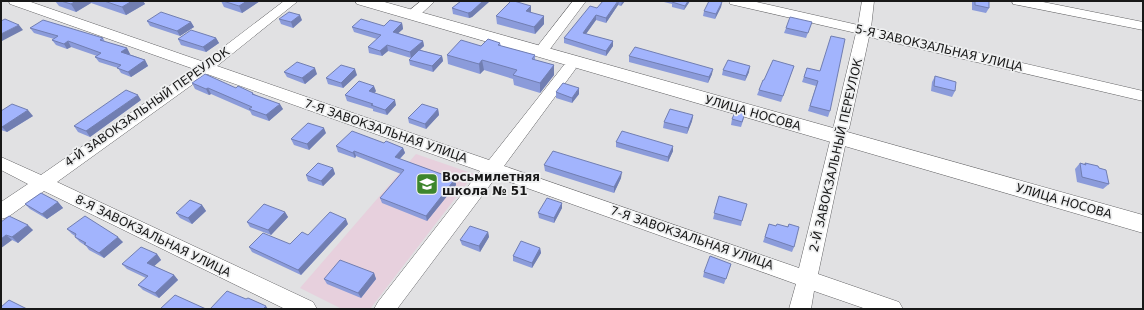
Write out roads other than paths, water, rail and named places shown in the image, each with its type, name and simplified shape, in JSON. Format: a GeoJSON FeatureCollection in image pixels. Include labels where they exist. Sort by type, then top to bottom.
{"type":"FeatureCollection","features":[{"type":"Feature","properties":{"kind":"main road","name":"УЛИЦА НОСОВА"},"geometry":{"type":"LineString","coordinates":[[363,1],[419,8]]}},
{"type":"Feature","properties":{"kind":"main road","name":"УЛИЦА НОСОВА"},"geometry":{"type":"LineString","coordinates":[[386,1],[419,8],[542,49],[840,133],[1143,213]]}},
{"type":"Feature","properties":{"kind":"main road","name":"УЛИЦА НОСОВА"},"geometry":{"type":"LineString","coordinates":[[840,133],[1143,224]]}},
{"type":"Feature","properties":{"kind":"street","name":"7-Я ЗАВОКЗАЛЬНАЯ УЛИЦА"},"geometry":{"type":"LineString","coordinates":[[16,1],[892,309]]}},
{"type":"Feature","properties":{"kind":"street","name":"4-Й ЗАВОКЗАЛЬНЫЙ ПЕРЕУЛОК"},"geometry":{"type":"LineString","coordinates":[[1,212],[205,68],[292,1]]}},
{"type":"Feature","properties":{"kind":"street"},"geometry":{"type":"LineString","coordinates":[[542,49],[580,1]]}},
{"type":"Feature","properties":{"kind":"street","name":"5-Я ЗАВОКЗАЛЬНАЯ УЛИЦА"},"geometry":{"type":"LineString","coordinates":[[735,1],[1143,96]]}},
{"type":"Feature","properties":{"kind":"street","name":"2-Й ЗАВОКЗАЛЬНЫЙ ПЕРЕУЛОК"},"geometry":{"type":"LineString","coordinates":[[800,309],[864,30],[868,1]]}},
{"type":"Feature","properties":{"kind":"street"},"geometry":{"type":"LineString","coordinates":[[1018,1],[1143,26]]}},
{"type":"Feature","properties":{"kind":"street"},"geometry":{"type":"LineString","coordinates":[[385,309],[568,68]]}},
{"type":"Feature","properties":{"kind":"street","name":"8-Я ЗАВОКЗАЛЬНАЯ УЛИЦА"},"geometry":{"type":"LineString","coordinates":[[1,163],[306,309]]}},
{"type":"Feature","properties":{"kind":"place","name":"Восьмилетняя школа № 51"},"geometry":{"type":"Point","coordinates":[427,184]}}]}
